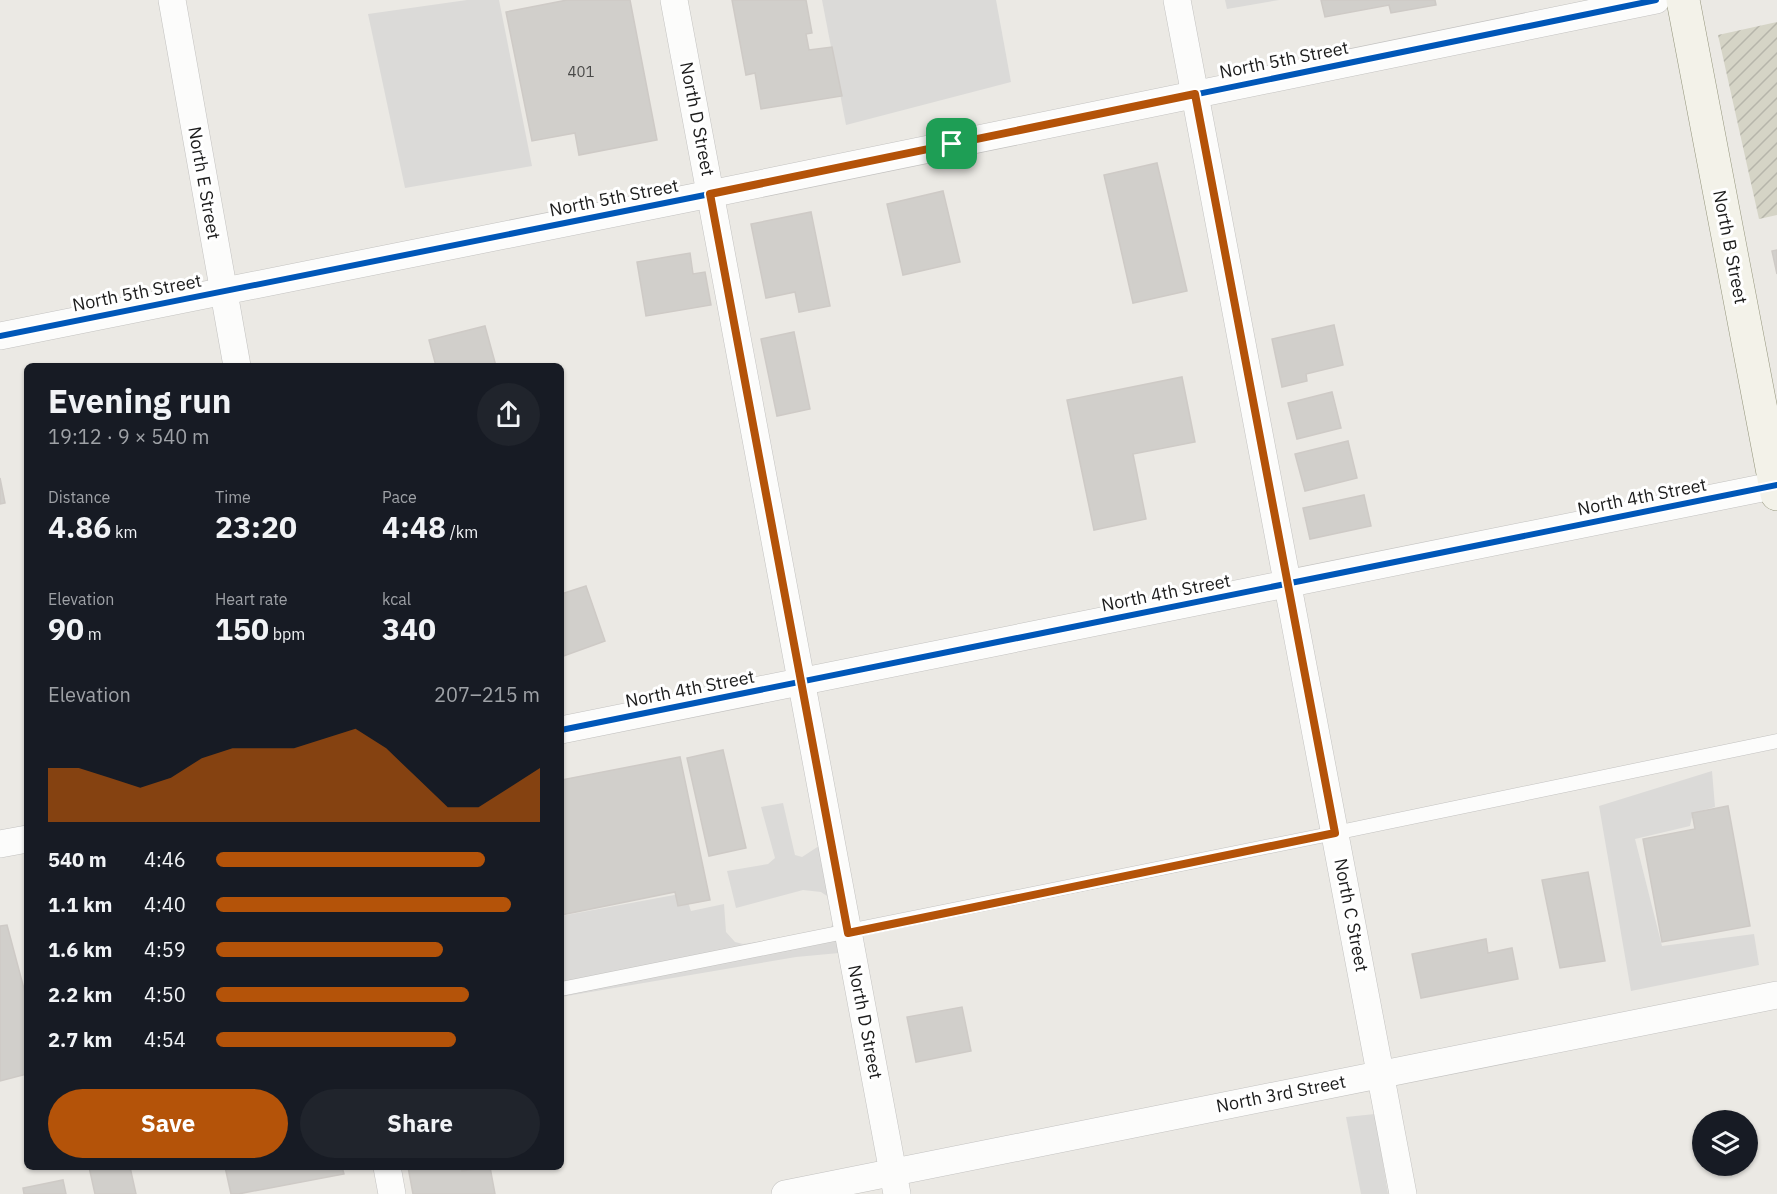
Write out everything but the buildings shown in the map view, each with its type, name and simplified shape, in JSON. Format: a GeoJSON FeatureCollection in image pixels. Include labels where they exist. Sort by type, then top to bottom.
{"type":"FeatureCollection","features":[{"type":"Feature","properties":{"kind":"street","name":"North E Street"},"geometry":{"type":"LineString","coordinates":[[172,0],[236,363]]}},
{"type":"Feature","properties":{"kind":"street","name":"North D Street"},"geometry":{"type":"LineString","coordinates":[[674,0],[895,1183]]}},
{"type":"Feature","properties":{"kind":"street","name":"North C Street"},"geometry":{"type":"LineString","coordinates":[[1177,0],[1403,1194]]}},
{"type":"Feature","properties":{"kind":"street","name":"North 5th Street"},"geometry":{"type":"LineString","coordinates":[[0,336],[710,194],[1656,0]]}},
{"type":"Feature","properties":{"kind":"street","name":"North B Street"},"geometry":{"type":"LineString","coordinates":[[1683,0],[1776,488]]}},
{"type":"Feature","properties":{"kind":"street","name":"North 4th Street"},"geometry":{"type":"LineString","coordinates":[[564,729],[1776,488]]}},
{"type":"Feature","properties":{"kind":"street"},"geometry":{"type":"LineString","coordinates":[[0,844],[24,839]]}},
{"type":"Feature","properties":{"kind":"street","name":"North 3rd Street"},"geometry":{"type":"LineString","coordinates":[[785,1194],[895,1183],[1380,1074],[1777,995]]}},
{"type":"Feature","properties":{"kind":"street"},"geometry":{"type":"LineString","coordinates":[[388,1170],[392,1194]]}},
{"type":"Feature","properties":{"kind":"lane"},"geometry":{"type":"LineString","coordinates":[[564,988],[848,933],[1777,741]]}},
{"type":"Feature","properties":{"kind":"shaded area"},"geometry":{"type":"Polygon","coordinates":[[[467,0],[499,0],[532,166],[405,188],[368,14],[467,0]]]}},
{"type":"Feature","properties":{"kind":"shaded area"},"geometry":{"type":"Polygon","coordinates":[[[822,0],[996,0],[1011,82],[846,125],[822,0]]]}},
{"type":"Feature","properties":{"kind":"shaded area"},"geometry":{"type":"Polygon","coordinates":[[[1225,0],[1279,0],[1227,9],[1225,0]]]}},
{"type":"Feature","properties":{"kind":"shaded area"},"geometry":{"type":"Polygon","coordinates":[[[1777,22],[1777,215],[1759,219],[1718,35],[1777,22]]]}},
{"type":"Feature","properties":{"kind":"shaded area"},"geometry":{"type":"Polygon","coordinates":[[[1712,771],[1715,807],[1693,813],[1690,826],[1635,839],[1662,946],[1754,934],[1759,965],[1631,991],[1599,806],[1712,771]]]}},
{"type":"Feature","properties":{"kind":"shaded area"},"geometry":{"type":"Polygon","coordinates":[[[783,803],[795,855],[802,857],[822,844],[830,898],[821,892],[803,890],[736,908],[727,871],[768,864],[775,858],[761,807],[783,803]]]}},
{"type":"Feature","properties":{"kind":"shaded area"},"geometry":{"type":"Polygon","coordinates":[[[685,893],[691,911],[724,904],[726,932],[735,942],[743,944],[827,931],[836,921],[839,953],[796,957],[564,996],[564,915],[685,893]]]}},
{"type":"Feature","properties":{"kind":"shaded area"},"geometry":{"type":"Polygon","coordinates":[[[1375,1114],[1388,1194],[1361,1194],[1346,1117],[1375,1114]]]}},
{"type":"Feature","properties":{"kind":"cycle path"},"geometry":{"type":"LineString","coordinates":[[0,336],[710,194],[1656,0]]}},
{"type":"Feature","properties":{"kind":"cycle path"},"geometry":{"type":"LineString","coordinates":[[564,729],[1777,485]]}},
{"type":"Feature","properties":{"kind":"route"},"geometry":{"type":"LineString","coordinates":[[1195,94],[1335,833],[848,933],[710,194],[952,144],[1195,94]]}}]}
